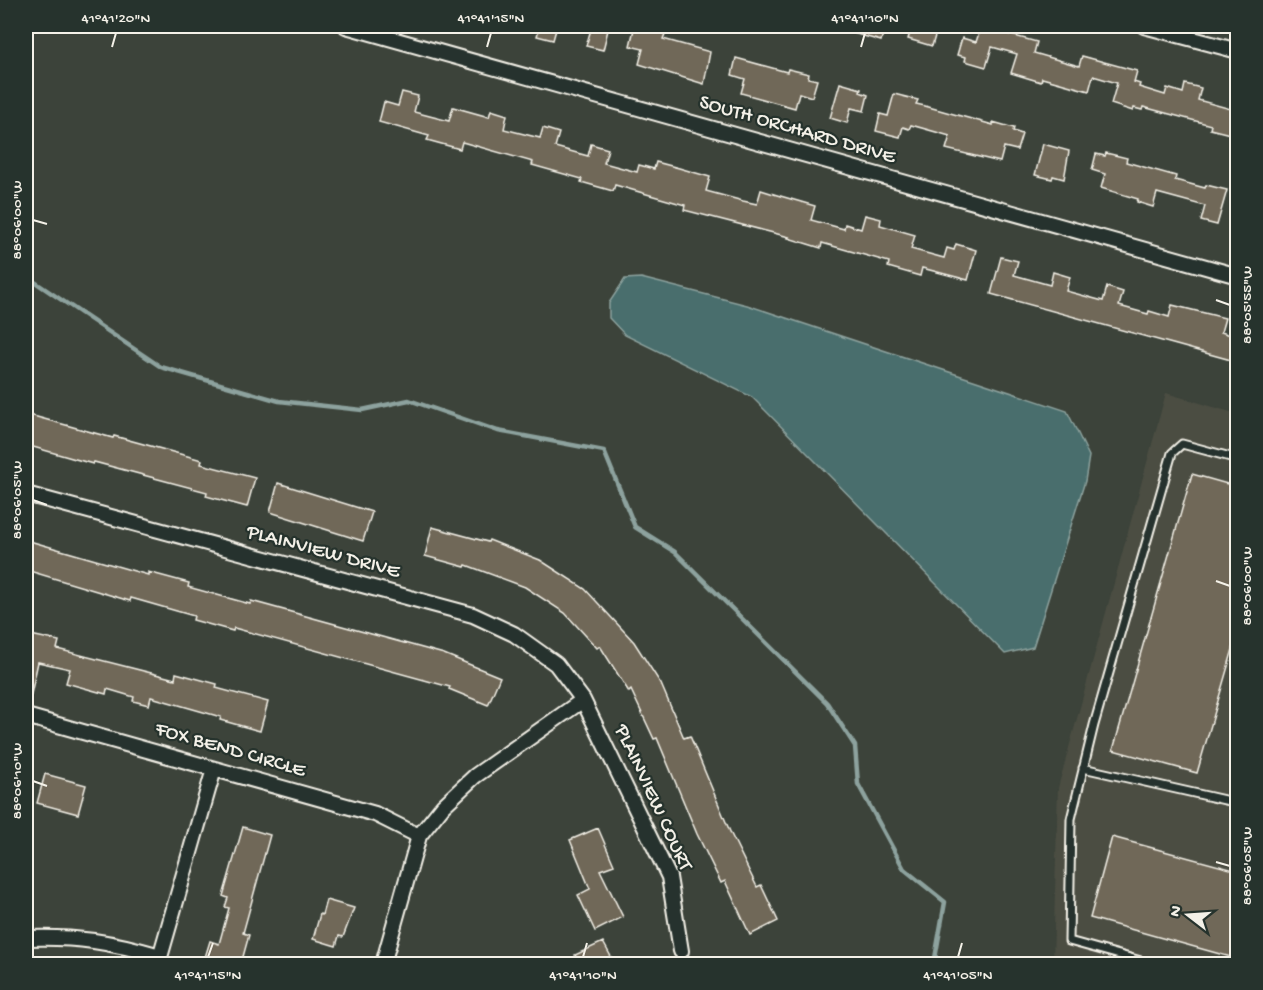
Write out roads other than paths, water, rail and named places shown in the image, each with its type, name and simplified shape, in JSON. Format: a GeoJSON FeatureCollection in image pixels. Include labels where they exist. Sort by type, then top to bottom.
{"type":"FeatureCollection","features":[{"type":"Feature","properties":{"kind":"street","name":"SOUTH ORCHARD DRIVE"},"geometry":{"type":"LineString","coordinates":[[346,26],[1238,276]]}},
{"type":"Feature","properties":{"kind":"street"},"geometry":{"type":"LineString","coordinates":[[1144,26],[1170,29],[1238,51]]}},
{"type":"Feature","properties":{"kind":"street","name":"PLAINVIEW DRIVE"},"geometry":{"type":"LineString","coordinates":[[26,494],[473,615],[514,634],[556,664],[584,700]]}},
{"type":"Feature","properties":{"kind":"street"},"geometry":{"type":"LineString","coordinates":[[383,964],[419,836],[443,806],[475,776],[584,700]]}},
{"type":"Feature","properties":{"kind":"street","name":"PLAINVIEW COURT"},"geometry":{"type":"LineString","coordinates":[[584,700],[669,877],[681,951]]}},
{"type":"Feature","properties":{"kind":"street","name":"FOX BEND CIRCLE"},"geometry":{"type":"LineString","coordinates":[[26,716],[375,813],[419,836]]}},
{"type":"Feature","properties":{"kind":"street"},"geometry":{"type":"LineString","coordinates":[[26,938],[87,939],[117,944],[159,960],[214,769]]}},
{"type":"Feature","properties":{"kind":"lane"},"geometry":{"type":"LineString","coordinates":[[1152,964],[1069,941],[1071,819],[1094,725],[1173,453],[1182,444],[1238,459]]}},
{"type":"Feature","properties":{"kind":"lane"},"geometry":{"type":"LineString","coordinates":[[1083,768],[1238,803]]}},
{"type":"Feature","properties":{"kind":"water"},"geometry":{"type":"Polygon","coordinates":[[[641,278],[747,305],[1067,411],[1089,456],[1085,481],[1033,647],[1005,654],[752,397],[625,335],[609,318],[609,303],[625,279],[641,278]]]}},
{"type":"Feature","properties":{"kind":"waterway"},"geometry":{"type":"LineString","coordinates":[[26,276],[161,367],[279,401],[362,410],[409,400],[498,431],[604,451],[635,527],[675,552],[827,703],[855,746],[858,784],[904,869],[945,902],[934,964]]}}]}
